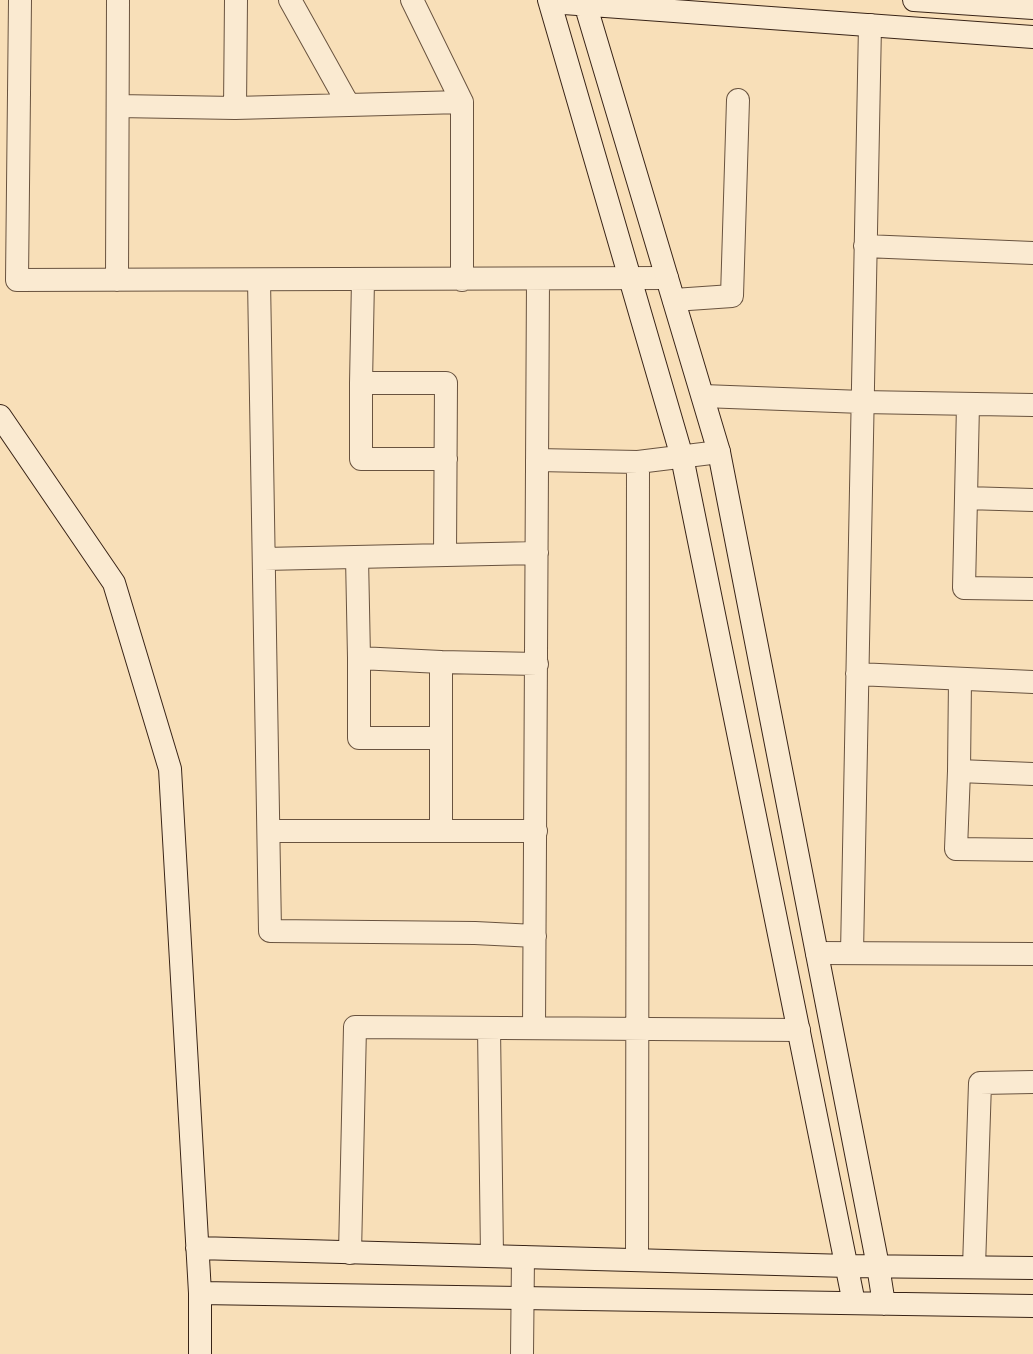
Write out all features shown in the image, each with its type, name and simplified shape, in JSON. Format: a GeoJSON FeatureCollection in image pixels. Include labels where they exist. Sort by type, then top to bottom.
{"type":"FeatureCollection","features":[{"type":"Feature","properties":{"kind":"street"},"geometry":{"type":"LineString","coordinates":[[20,0],[17,280],[462,280],[667,278]]}},
{"type":"Feature","properties":{"kind":"street"},"geometry":{"type":"LineString","coordinates":[[118,0],[118,280]]}},
{"type":"Feature","properties":{"kind":"street"},"geometry":{"type":"LineString","coordinates":[[235,108],[236,0]]}},
{"type":"Feature","properties":{"kind":"street"},"geometry":{"type":"LineString","coordinates":[[290,0],[348,104]]}},
{"type":"Feature","properties":{"kind":"street"},"geometry":{"type":"LineString","coordinates":[[412,0],[462,102],[462,280]]}},
{"type":"Feature","properties":{"kind":"street"},"geometry":{"type":"LineString","coordinates":[[914,0],[1033,8]]}},
{"type":"Feature","properties":{"kind":"street"},"geometry":{"type":"LineString","coordinates":[[854,1304],[848,1266],[682,457],[549,1],[585,2],[1033,37]]}},
{"type":"Feature","properties":{"kind":"street"},"geometry":{"type":"LineString","coordinates":[[585,2],[719,452],[878,1266],[884,1304]]}},
{"type":"Feature","properties":{"kind":"street"},"geometry":{"type":"LineString","coordinates":[[852,953],[870,25]]}},
{"type":"Feature","properties":{"kind":"street"},"geometry":{"type":"LineString","coordinates":[[674,300],[732,296],[738,100]]}},
{"type":"Feature","properties":{"kind":"street"},"geometry":{"type":"LineString","coordinates":[[118,106],[235,108],[462,102]]}},
{"type":"Feature","properties":{"kind":"street"},"geometry":{"type":"LineString","coordinates":[[866,246],[1033,253]]}},
{"type":"Feature","properties":{"kind":"street"},"geometry":{"type":"LineString","coordinates":[[534,1028],[538,279]]}},
{"type":"Feature","properties":{"kind":"street"},"geometry":{"type":"LineString","coordinates":[[259,280],[270,931],[475,933],[535,936]]}},
{"type":"Feature","properties":{"kind":"street"},"geometry":{"type":"LineString","coordinates":[[363,280],[361,459],[446,459]]}},
{"type":"Feature","properties":{"kind":"street"},"geometry":{"type":"LineString","coordinates":[[361,384],[446,383],[445,555]]}},
{"type":"Feature","properties":{"kind":"street"},"geometry":{"type":"LineString","coordinates":[[703,396],[862,402],[1033,405]]}},
{"type":"Feature","properties":{"kind":"street"},"geometry":{"type":"LineString","coordinates":[[968,404],[964,588],[1033,589]]}},
{"type":"Feature","properties":{"kind":"street"},"geometry":{"type":"LineString","coordinates":[[0,416],[114,584],[170,769],[200,1293],[200,1354]]}},
{"type":"Feature","properties":{"kind":"street"},"geometry":{"type":"LineString","coordinates":[[537,460],[638,462],[719,452]]}},
{"type":"Feature","properties":{"kind":"street"},"geometry":{"type":"LineString","coordinates":[[637,1260],[638,462]]}},
{"type":"Feature","properties":{"kind":"street"},"geometry":{"type":"LineString","coordinates":[[966,498],[1033,500]]}},
{"type":"Feature","properties":{"kind":"street"},"geometry":{"type":"LineString","coordinates":[[264,559],[537,553]]}},
{"type":"Feature","properties":{"kind":"street"},"geometry":{"type":"LineString","coordinates":[[357,557],[359,738],[441,738]]}},
{"type":"Feature","properties":{"kind":"street"},"geometry":{"type":"LineString","coordinates":[[359,658],[441,662],[537,664]]}},
{"type":"Feature","properties":{"kind":"street"},"geometry":{"type":"LineString","coordinates":[[441,662],[441,831]]}},
{"type":"Feature","properties":{"kind":"street"},"geometry":{"type":"LineString","coordinates":[[858,674],[1033,682]]}},
{"type":"Feature","properties":{"kind":"street"},"geometry":{"type":"LineString","coordinates":[[960,679],[956,849],[1033,850]]}},
{"type":"Feature","properties":{"kind":"street"},"geometry":{"type":"LineString","coordinates":[[959,772],[1033,774]]}},
{"type":"Feature","properties":{"kind":"street"},"geometry":{"type":"LineString","coordinates":[[269,831],[536,831]]}},
{"type":"Feature","properties":{"kind":"street"},"geometry":{"type":"LineString","coordinates":[[817,953],[1033,954]]}},
{"type":"Feature","properties":{"kind":"street"},"geometry":{"type":"LineString","coordinates":[[350,1253],[355,1027],[799,1030]]}},
{"type":"Feature","properties":{"kind":"street"},"geometry":{"type":"LineString","coordinates":[[489,1028],[492,1256]]}},
{"type":"Feature","properties":{"kind":"street"},"geometry":{"type":"LineString","coordinates":[[974,1267],[980,1083],[1033,1082]]}},
{"type":"Feature","properties":{"kind":"street"},"geometry":{"type":"LineString","coordinates":[[197,1248],[848,1266],[1033,1268]]}},
{"type":"Feature","properties":{"kind":"street"},"geometry":{"type":"LineString","coordinates":[[522,1354],[523,1257]]}},
{"type":"Feature","properties":{"kind":"street"},"geometry":{"type":"LineString","coordinates":[[200,1293],[1033,1306]]}}]}
